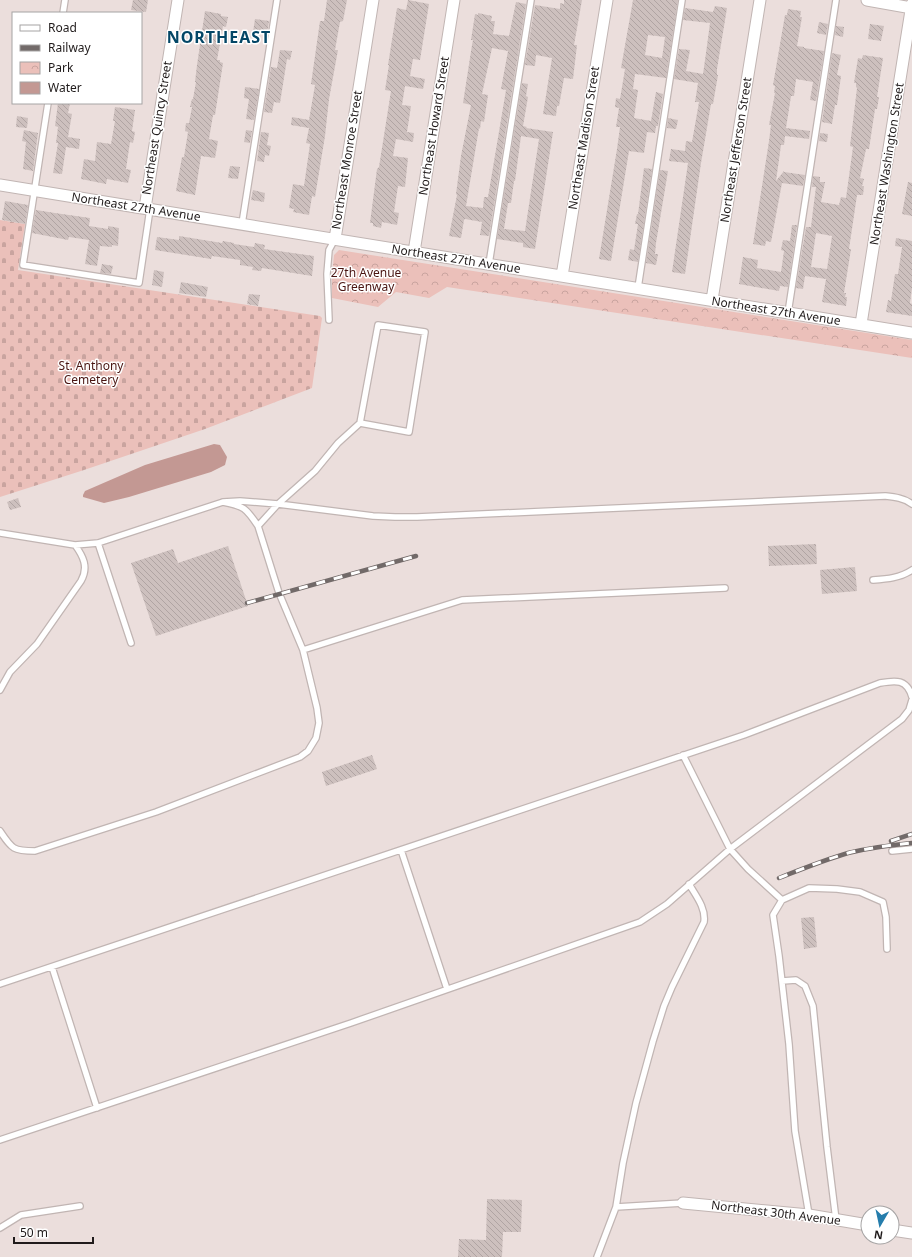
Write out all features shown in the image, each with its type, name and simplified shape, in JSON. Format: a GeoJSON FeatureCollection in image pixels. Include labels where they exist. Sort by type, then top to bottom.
{"type":"FeatureCollection","features":[{"type":"Feature","properties":{"kind":"street","name":"Northeast Quincy Street"},"geometry":{"type":"LineString","coordinates":[[147,209],[178,0]]}},
{"type":"Feature","properties":{"kind":"street","name":"Northeast Monroe Street"},"geometry":{"type":"LineString","coordinates":[[335,239],[373,0]]}},
{"type":"Feature","properties":{"kind":"street","name":"Northeast Howard Street"},"geometry":{"type":"LineString","coordinates":[[414,252],[454,0]]}},
{"type":"Feature","properties":{"kind":"street","name":"Northeast Madison Street"},"geometry":{"type":"LineString","coordinates":[[562,276],[607,0]]}},
{"type":"Feature","properties":{"kind":"street","name":"Northeast Jefferson Street"},"geometry":{"type":"LineString","coordinates":[[712,300],[760,0]]}},
{"type":"Feature","properties":{"kind":"street"},"geometry":{"type":"LineString","coordinates":[[867,0],[912,8]]}},
{"type":"Feature","properties":{"kind":"street","name":"Northeast Washington Street"},"geometry":{"type":"LineString","coordinates":[[861,324],[912,4]]}},
{"type":"Feature","properties":{"kind":"street","name":"Northeast 27th Avenue"},"geometry":{"type":"LineString","coordinates":[[0,185],[912,333]]}},
{"type":"Feature","properties":{"kind":"street","name":"Northeast 30th Avenue"},"geometry":{"type":"LineString","coordinates":[[684,1204],[809,1214],[860,1224]]}},
{"type":"Feature","properties":{"kind":"street"},"geometry":{"type":"LineString","coordinates":[[900,1231],[912,1233]]}},
{"type":"Feature","properties":{"kind":"lane"},"geometry":{"type":"LineString","coordinates":[[63,12],[65,0]]}},
{"type":"Feature","properties":{"kind":"lane"},"geometry":{"type":"LineString","coordinates":[[242,224],[277,0]]}},
{"type":"Feature","properties":{"kind":"lane"},"geometry":{"type":"LineString","coordinates":[[489,264],[531,0]]}},
{"type":"Feature","properties":{"kind":"lane"},"geometry":{"type":"LineString","coordinates":[[638,288],[682,0]]}},
{"type":"Feature","properties":{"kind":"lane"},"geometry":{"type":"LineString","coordinates":[[788,313],[836,0]]}},
{"type":"Feature","properties":{"kind":"lane"},"geometry":{"type":"LineString","coordinates":[[48,104],[23,265],[139,284],[147,209]]}},
{"type":"Feature","properties":{"kind":"lane","name":"Northeast Monroe Street"},"geometry":{"type":"LineString","coordinates":[[329,320],[327,274],[329,250],[335,239]]}},
{"type":"Feature","properties":{"kind":"lane"},"geometry":{"type":"LineString","coordinates":[[258,526],[278,504],[315,471],[338,443],[360,423],[378,324],[425,332],[409,432],[360,423]]}},
{"type":"Feature","properties":{"kind":"lane"},"geometry":{"type":"LineString","coordinates":[[0,533],[74,545],[98,543],[223,502],[240,501],[278,504],[373,516],[417,517],[884,496],[912,498]]}},
{"type":"Feature","properties":{"kind":"lane"},"geometry":{"type":"LineString","coordinates":[[898,498],[912,504]]}},
{"type":"Feature","properties":{"kind":"lane"},"geometry":{"type":"LineString","coordinates":[[0,831],[8,844],[19,851],[35,851],[156,812],[300,757],[308,751],[316,738],[319,723],[317,708],[303,650],[279,593],[258,526],[250,514],[239,505],[223,502]]}},
{"type":"Feature","properties":{"kind":"lane"},"geometry":{"type":"LineString","coordinates":[[98,543],[131,643]]}},
{"type":"Feature","properties":{"kind":"lane"},"geometry":{"type":"LineString","coordinates":[[0,690],[10,672],[37,644],[84,575],[85,570],[83,556],[74,545]]}},
{"type":"Feature","properties":{"kind":"lane"},"geometry":{"type":"LineString","coordinates":[[873,580],[892,578],[906,574],[912,570]]}},
{"type":"Feature","properties":{"kind":"lane"},"geometry":{"type":"LineString","coordinates":[[303,650],[462,600],[725,588]]}},
{"type":"Feature","properties":{"kind":"lane"},"geometry":{"type":"LineString","coordinates":[[0,984],[744,735],[880,683],[893,681],[903,683],[910,689],[912,699],[909,710],[902,718],[730,849],[667,904],[640,922],[358,1020],[0,1140]]}},
{"type":"Feature","properties":{"kind":"lane"},"geometry":{"type":"LineString","coordinates":[[683,755],[730,849],[748,869],[782,900]]}},
{"type":"Feature","properties":{"kind":"lane"},"geometry":{"type":"LineString","coordinates":[[892,851],[912,849]]}},
{"type":"Feature","properties":{"kind":"lane"},"geometry":{"type":"LineString","coordinates":[[401,850],[446,989]]}},
{"type":"Feature","properties":{"kind":"lane"},"geometry":{"type":"LineString","coordinates":[[598,1257],[616,1207],[623,1163],[633,1118],[653,1041],[664,1006],[704,922],[705,916],[702,906],[689,884]]}},
{"type":"Feature","properties":{"kind":"lane"},"geometry":{"type":"LineString","coordinates":[[809,1214],[795,1131],[789,1044],[773,915],[782,900],[809,888],[860,892],[883,902],[886,917],[887,949]]}},
{"type":"Feature","properties":{"kind":"lane"},"geometry":{"type":"LineString","coordinates":[[52,967],[97,1108]]}},
{"type":"Feature","properties":{"kind":"lane"},"geometry":{"type":"LineString","coordinates":[[782,981],[796,980],[805,986],[813,1006],[836,1220]]}},
{"type":"Feature","properties":{"kind":"lane"},"geometry":{"type":"LineString","coordinates":[[616,1207],[684,1204]]}},
{"type":"Feature","properties":{"kind":"lane"},"geometry":{"type":"LineString","coordinates":[[0,1228],[21,1215],[80,1206]]}},
{"type":"Feature","properties":{"kind":"green space","name":"St. Anthony Cemetery"},"geometry":{"type":"Polygon","coordinates":[[[0,220],[25,224],[18,270],[320,316],[322,318],[312,388],[205,429],[0,497],[0,220]]]}},
{"type":"Feature","properties":{"kind":"green space","name":"27th Avenue Greenway"},"geometry":{"type":"Polygon","coordinates":[[[339,250],[912,340],[912,358],[447,287],[429,298],[396,292],[378,307],[332,298],[334,255],[339,250]]]}},
{"type":"Feature","properties":{"kind":"water"},"geometry":{"type":"Polygon","coordinates":[[[214,444],[220,445],[227,457],[225,465],[211,472],[104,503],[83,497],[85,491],[145,465],[214,444]]]}},
{"type":"Feature","properties":{"kind":"building"},"geometry":{"type":"Polygon","coordinates":[[[133,0],[148,0],[146,12],[131,10],[133,0]]]}},
{"type":"Feature","properties":{"kind":"building"},"geometry":{"type":"Polygon","coordinates":[[[327,0],[347,0],[343,21],[340,22],[335,50],[338,50],[329,99],[325,136],[315,197],[312,196],[309,215],[293,212],[294,209],[289,208],[293,184],[304,186],[310,144],[306,143],[309,128],[291,125],[292,117],[309,120],[315,85],[311,84],[320,21],[324,21],[327,0]]]}},
{"type":"Feature","properties":{"kind":"building"},"geometry":{"type":"Polygon","coordinates":[[[408,0],[429,4],[420,60],[413,59],[410,76],[425,79],[423,89],[405,86],[402,105],[411,106],[407,132],[414,133],[413,142],[396,139],[393,156],[408,158],[405,187],[398,186],[394,212],[399,213],[397,225],[382,222],[381,228],[373,226],[373,223],[370,223],[377,169],[379,167],[391,91],[385,90],[397,8],[406,10],[408,0]]]}},
{"type":"Feature","properties":{"kind":"building"},"geometry":{"type":"Polygon","coordinates":[[[564,0],[582,0],[574,45],[577,45],[573,79],[564,78],[556,116],[543,114],[552,58],[536,55],[535,66],[525,65],[535,5],[560,9],[560,3],[564,4],[564,0]]]}},
{"type":"Feature","properties":{"kind":"building"},"geometry":{"type":"Polygon","coordinates":[[[633,0],[678,0],[666,78],[635,74],[633,89],[638,90],[634,118],[651,121],[656,92],[663,94],[658,126],[656,126],[655,133],[647,132],[644,153],[629,151],[611,261],[599,259],[620,127],[616,127],[619,108],[615,107],[616,98],[620,99],[625,69],[621,68],[633,0]],[[648,35],[645,55],[662,58],[665,37],[648,35]]]}},
{"type":"Feature","properties":{"kind":"building"},"geometry":{"type":"Polygon","coordinates":[[[516,2],[526,4],[489,236],[480,235],[482,222],[465,219],[461,238],[449,236],[457,195],[461,156],[471,105],[463,103],[473,40],[471,40],[475,14],[478,15],[478,13],[492,16],[491,21],[495,21],[493,34],[509,36],[516,2]],[[492,48],[482,94],[488,95],[484,122],[481,121],[480,129],[479,128],[466,206],[483,208],[484,197],[488,197],[506,90],[501,89],[508,51],[492,48]]]}},
{"type":"Feature","properties":{"kind":"building"},"geometry":{"type":"Polygon","coordinates":[[[715,6],[727,8],[717,69],[718,75],[713,104],[711,104],[701,163],[685,274],[672,272],[688,163],[669,161],[671,149],[685,151],[686,141],[692,142],[699,102],[695,102],[698,83],[674,79],[679,49],[690,50],[686,71],[703,74],[710,23],[683,20],[685,8],[713,12],[715,6]]]}},
{"type":"Feature","properties":{"kind":"building"},"geometry":{"type":"Polygon","coordinates":[[[788,9],[801,11],[800,17],[802,17],[797,46],[824,51],[816,101],[810,100],[813,82],[796,79],[794,96],[791,96],[786,128],[810,131],[809,139],[785,136],[784,145],[781,145],[776,181],[784,171],[805,175],[803,186],[782,183],[771,242],[766,241],[765,246],[753,244],[769,141],[771,125],[769,125],[775,93],[775,86],[773,85],[785,15],[787,15],[788,9]]]}},
{"type":"Feature","properties":{"kind":"building"},"geometry":{"type":"Polygon","coordinates":[[[205,11],[228,17],[226,27],[223,26],[217,60],[220,60],[220,62],[223,63],[215,115],[213,115],[209,139],[218,141],[215,158],[201,156],[195,195],[176,191],[182,157],[184,157],[188,132],[185,131],[186,123],[189,123],[192,107],[190,107],[196,82],[205,11]]]}},
{"type":"Feature","properties":{"kind":"building"},"geometry":{"type":"Polygon","coordinates":[[[255,19],[269,21],[267,34],[253,32],[255,19]]]}},
{"type":"Feature","properties":{"kind":"building"},"geometry":{"type":"Polygon","coordinates":[[[819,22],[828,24],[826,35],[817,33],[819,22]]]}},
{"type":"Feature","properties":{"kind":"building"},"geometry":{"type":"Polygon","coordinates":[[[870,24],[884,26],[881,41],[868,39],[870,24]]]}},
{"type":"Feature","properties":{"kind":"building"},"geometry":{"type":"Polygon","coordinates":[[[836,26],[844,27],[843,37],[835,35],[836,26]]]}},
{"type":"Feature","properties":{"kind":"building"},"geometry":{"type":"Polygon","coordinates":[[[280,50],[292,51],[290,60],[287,59],[280,103],[274,102],[272,113],[264,112],[271,67],[277,68],[280,50]]]}},
{"type":"Feature","properties":{"kind":"building"},"geometry":{"type":"Polygon","coordinates":[[[832,53],[841,55],[837,75],[841,76],[837,105],[835,105],[832,124],[822,122],[832,53]]]}},
{"type":"Feature","properties":{"kind":"building"},"geometry":{"type":"Polygon","coordinates":[[[863,55],[883,58],[877,97],[879,97],[877,109],[875,109],[869,149],[866,149],[860,178],[864,179],[862,186],[864,186],[863,195],[857,195],[844,293],[846,293],[845,297],[847,297],[846,306],[822,302],[826,279],[805,276],[803,289],[796,288],[806,227],[811,227],[816,187],[812,187],[813,176],[820,177],[820,182],[825,182],[821,202],[839,205],[841,197],[846,198],[853,147],[850,146],[857,88],[856,83],[854,83],[858,58],[862,59],[863,55]],[[816,233],[811,267],[827,269],[832,236],[816,233]]]}},
{"type":"Feature","properties":{"kind":"building"},"geometry":{"type":"Polygon","coordinates":[[[522,83],[528,84],[526,96],[528,97],[523,126],[527,127],[526,128],[553,132],[535,249],[523,247],[523,243],[497,239],[522,83]],[[521,136],[511,203],[508,203],[504,229],[525,231],[539,139],[521,136]]]}},
{"type":"Feature","properties":{"kind":"building"},"geometry":{"type":"Polygon","coordinates":[[[245,87],[259,89],[254,120],[246,119],[249,99],[244,98],[245,87]]]}},
{"type":"Feature","properties":{"kind":"building"},"geometry":{"type":"Polygon","coordinates":[[[58,104],[70,104],[68,113],[72,114],[68,137],[80,139],[79,149],[66,147],[62,174],[53,173],[58,143],[56,143],[58,127],[55,126],[58,104]]]}},
{"type":"Feature","properties":{"kind":"building"},"geometry":{"type":"Polygon","coordinates":[[[115,107],[135,110],[132,131],[135,132],[133,143],[130,142],[126,169],[131,170],[128,183],[107,179],[106,184],[81,179],[84,159],[95,161],[97,142],[111,144],[115,121],[113,121],[115,107]]]}},
{"type":"Feature","properties":{"kind":"building"},"geometry":{"type":"Polygon","coordinates":[[[17,116],[28,118],[27,128],[16,127],[17,116]]]}},
{"type":"Feature","properties":{"kind":"building"},"geometry":{"type":"Polygon","coordinates":[[[668,118],[678,120],[676,129],[667,128],[668,118]]]}},
{"type":"Feature","properties":{"kind":"building"},"geometry":{"type":"Polygon","coordinates":[[[24,130],[38,133],[33,171],[23,169],[26,142],[22,141],[24,130]]]}},
{"type":"Feature","properties":{"kind":"building"},"geometry":{"type":"Polygon","coordinates":[[[246,130],[252,131],[250,143],[244,142],[246,130]]]}},
{"type":"Feature","properties":{"kind":"building"},"geometry":{"type":"Polygon","coordinates":[[[261,132],[269,133],[267,145],[271,146],[269,156],[265,155],[264,162],[257,161],[261,132]]]}},
{"type":"Feature","properties":{"kind":"building"},"geometry":{"type":"Polygon","coordinates":[[[820,133],[828,134],[827,142],[819,141],[820,133]]]}},
{"type":"Feature","properties":{"kind":"building"},"geometry":{"type":"Polygon","coordinates":[[[230,166],[240,167],[238,179],[228,178],[230,166]]]}},
{"type":"Feature","properties":{"kind":"building"},"geometry":{"type":"Polygon","coordinates":[[[644,168],[652,169],[638,262],[628,260],[630,249],[634,250],[638,224],[635,224],[638,214],[644,168]]]}},
{"type":"Feature","properties":{"kind":"building"},"geometry":{"type":"Polygon","coordinates":[[[660,170],[668,171],[656,243],[655,254],[658,254],[656,265],[646,263],[660,170]]]}},
{"type":"Feature","properties":{"kind":"building"},"geometry":{"type":"Polygon","coordinates":[[[908,182],[912,183],[912,216],[902,214],[908,182]]]}},
{"type":"Feature","properties":{"kind":"building"},"geometry":{"type":"Polygon","coordinates":[[[253,190],[265,193],[264,202],[251,200],[253,190]]]}},
{"type":"Feature","properties":{"kind":"building"},"geometry":{"type":"Polygon","coordinates":[[[5,201],[28,205],[25,224],[2,220],[5,201]]]}},
{"type":"Feature","properties":{"kind":"building"},"geometry":{"type":"Polygon","coordinates":[[[36,210],[90,218],[89,226],[108,229],[108,226],[119,228],[118,246],[100,246],[97,266],[85,264],[89,240],[69,237],[68,240],[32,233],[36,210]]]}},
{"type":"Feature","properties":{"kind":"building"},"geometry":{"type":"Polygon","coordinates":[[[792,225],[797,225],[788,287],[780,286],[779,291],[739,284],[743,257],[758,260],[757,268],[781,272],[784,251],[781,250],[783,240],[790,241],[792,225]]]}},
{"type":"Feature","properties":{"kind":"building"},"geometry":{"type":"Polygon","coordinates":[[[179,236],[222,243],[223,241],[254,247],[255,243],[265,245],[264,249],[314,256],[312,276],[262,268],[261,271],[252,270],[253,267],[240,265],[240,260],[212,256],[211,259],[155,250],[157,237],[179,240],[179,236]]]}},
{"type":"Feature","properties":{"kind":"building"},"geometry":{"type":"Polygon","coordinates":[[[896,238],[912,241],[912,288],[910,303],[912,304],[912,316],[886,312],[888,300],[891,301],[895,274],[898,274],[902,247],[895,246],[896,238]]]}},
{"type":"Feature","properties":{"kind":"building"},"geometry":{"type":"Polygon","coordinates":[[[102,264],[113,266],[111,274],[100,273],[102,264]]]}},
{"type":"Feature","properties":{"kind":"building"},"geometry":{"type":"Polygon","coordinates":[[[154,270],[164,272],[162,287],[152,285],[154,270]]]}},
{"type":"Feature","properties":{"kind":"building"},"geometry":{"type":"Polygon","coordinates":[[[181,282],[208,287],[206,297],[179,293],[181,282]]]}},
{"type":"Feature","properties":{"kind":"building"},"geometry":{"type":"Polygon","coordinates":[[[249,294],[260,295],[258,306],[247,304],[249,294]]]}},
{"type":"Feature","properties":{"kind":"building"},"geometry":{"type":"Polygon","coordinates":[[[18,498],[21,507],[10,510],[7,502],[18,498]]]}},
{"type":"Feature","properties":{"kind":"building"},"geometry":{"type":"Polygon","coordinates":[[[816,544],[817,564],[769,566],[768,546],[816,544]]]}},
{"type":"Feature","properties":{"kind":"building"},"geometry":{"type":"Polygon","coordinates":[[[228,546],[248,606],[156,636],[131,563],[173,549],[178,563],[228,546]]]}},
{"type":"Feature","properties":{"kind":"building"},"geometry":{"type":"Polygon","coordinates":[[[855,567],[857,591],[822,594],[820,570],[855,567]]]}},
{"type":"Feature","properties":{"kind":"building"},"geometry":{"type":"Polygon","coordinates":[[[372,755],[377,769],[326,786],[322,772],[372,755]]]}},
{"type":"Feature","properties":{"kind":"building"},"geometry":{"type":"Polygon","coordinates":[[[814,917],[817,947],[804,949],[801,918],[814,917]]]}},
{"type":"Feature","properties":{"kind":"building"},"geometry":{"type":"Polygon","coordinates":[[[487,1199],[522,1200],[521,1232],[503,1232],[502,1257],[458,1257],[459,1239],[486,1240],[487,1199]]]}},
{"type":"Feature","properties":{"kind":"railway"},"geometry":{"type":"LineString","coordinates":[[247,603],[416,556]]}},
{"type":"Feature","properties":{"kind":"railway"},"geometry":{"type":"LineString","coordinates":[[891,841],[912,834]]}},
{"type":"Feature","properties":{"kind":"railway"},"geometry":{"type":"LineString","coordinates":[[779,878],[848,853],[912,843]]}},
{"type":"Feature","properties":{"kind":"district","name":"NORTHEAST"},"geometry":{"type":"Point","coordinates":[219,37]}}]}
